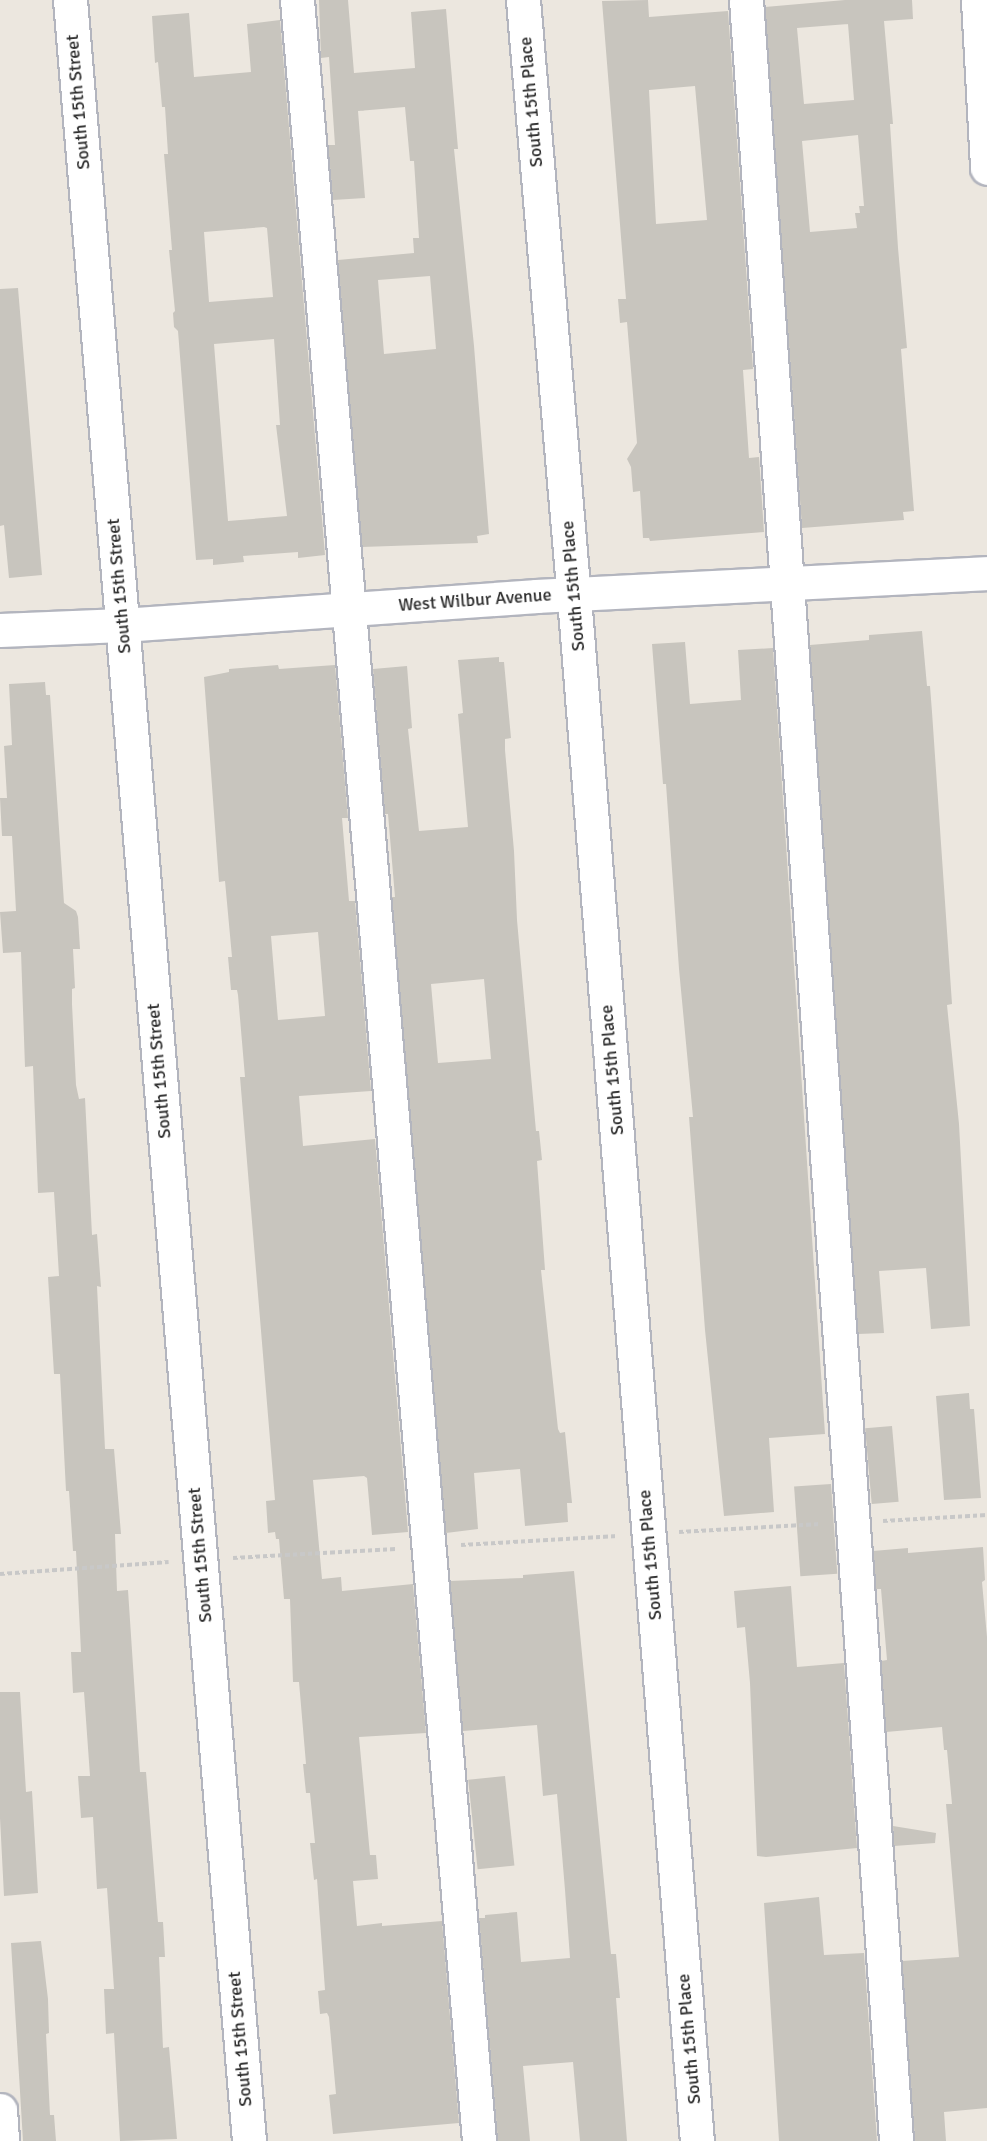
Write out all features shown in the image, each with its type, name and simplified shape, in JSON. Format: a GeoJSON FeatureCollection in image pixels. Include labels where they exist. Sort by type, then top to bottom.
{"type":"FeatureCollection","features":[{"type":"Feature","properties":{"kind":"street","name":"South 15th Street"},"geometry":{"type":"LineString","coordinates":[[70,0],[249,2141]]}},
{"type":"Feature","properties":{"kind":"street"},"geometry":{"type":"LineString","coordinates":[[297,0],[479,2141]]}},
{"type":"Feature","properties":{"kind":"street","name":"South 15th Place"},"geometry":{"type":"LineString","coordinates":[[523,0],[574,594],[697,2141]]}},
{"type":"Feature","properties":{"kind":"street"},"geometry":{"type":"LineString","coordinates":[[746,0],[785,584],[896,2141]]}},
{"type":"Feature","properties":{"kind":"street"},"geometry":{"type":"LineString","coordinates":[[978,0],[987,168]]}},
{"type":"Feature","properties":{"kind":"street","name":"West Wilbur Avenue"},"geometry":{"type":"LineString","coordinates":[[0,630],[122,625],[574,594],[987,573]]}},
{"type":"Feature","properties":{"kind":"street"},"geometry":{"type":"LineString","coordinates":[[0,2110],[2,2141]]}},
{"type":"Feature","properties":{"kind":"path"},"geometry":{"type":"LineString","coordinates":[[0,1574],[200,1560],[987,1515]]}},
{"type":"Feature","properties":{"kind":"building"},"geometry":{"type":"Polygon","coordinates":[[[319,0],[348,0],[354,73],[415,68],[411,12],[446,9],[458,149],[454,149],[474,346],[489,534],[477,536],[478,543],[362,547],[338,260],[414,253],[413,238],[419,238],[414,161],[410,161],[405,107],[358,111],[365,198],[333,200],[328,145],[335,145],[329,57],[321,58],[319,0]],[[430,276],[378,280],[384,354],[436,349],[430,276]]]}},
{"type":"Feature","properties":{"kind":"building"},"geometry":{"type":"Polygon","coordinates":[[[648,0],[649,17],[728,11],[753,369],[743,370],[749,458],[759,457],[764,532],[650,541],[649,538],[643,538],[640,491],[633,492],[631,467],[627,459],[637,443],[627,322],[620,323],[618,299],[626,299],[602,1],[648,0]],[[695,86],[649,90],[656,224],[707,220],[695,86]]]}},
{"type":"Feature","properties":{"kind":"building"},"geometry":{"type":"Polygon","coordinates":[[[845,0],[912,0],[913,19],[884,21],[893,124],[890,124],[898,248],[907,348],[901,349],[914,511],[903,512],[904,520],[802,528],[765,7],[845,0]],[[848,24],[797,28],[804,104],[854,100],[848,24]],[[858,135],[802,141],[810,232],[857,228],[855,213],[860,213],[859,206],[864,206],[858,135]]]}},
{"type":"Feature","properties":{"kind":"building"},"geometry":{"type":"Polygon","coordinates":[[[189,13],[194,77],[251,72],[247,24],[280,20],[325,555],[298,558],[298,552],[243,556],[244,562],[213,565],[213,559],[196,560],[178,331],[174,327],[173,313],[175,311],[169,250],[172,250],[164,154],[168,154],[165,107],[162,107],[158,62],[155,63],[152,16],[189,13]],[[267,228],[204,232],[209,302],[273,297],[267,228]],[[274,339],[214,344],[228,521],[287,516],[276,425],[280,425],[274,339]]]}},
{"type":"Feature","properties":{"kind":"building"},"geometry":{"type":"Polygon","coordinates":[[[18,288],[42,575],[9,578],[4,525],[0,526],[0,289],[18,288]]]}},
{"type":"Feature","properties":{"kind":"building"},"geometry":{"type":"Polygon","coordinates":[[[922,631],[932,712],[952,1004],[947,1005],[959,1124],[970,1326],[931,1329],[926,1268],[879,1271],[884,1333],[858,1334],[810,645],[869,640],[869,635],[922,631]]]}},
{"type":"Feature","properties":{"kind":"building"},"geometry":{"type":"Polygon","coordinates":[[[685,642],[690,704],[741,700],[738,650],[773,648],[825,1434],[769,1438],[774,1512],[724,1516],[705,1330],[689,1117],[693,1117],[679,969],[666,784],[663,784],[652,644],[685,642]]]}},
{"type":"Feature","properties":{"kind":"building"},"geometry":{"type":"Polygon","coordinates":[[[499,657],[499,662],[504,662],[511,738],[505,739],[505,750],[514,851],[517,920],[536,1131],[539,1131],[542,1160],[537,1161],[545,1270],[541,1270],[558,1429],[560,1433],[565,1432],[572,1503],[567,1503],[568,1522],[525,1526],[520,1469],[474,1473],[478,1529],[446,1533],[392,897],[395,897],[388,814],[385,814],[373,669],[407,666],[412,728],[408,729],[419,831],[468,827],[458,714],[463,713],[458,660],[499,657]],[[484,979],[431,984],[438,1063],[491,1059],[484,979]]]}},
{"type":"Feature","properties":{"kind":"building"},"geometry":{"type":"Polygon","coordinates":[[[278,665],[279,669],[335,665],[348,818],[342,818],[349,901],[355,901],[371,1091],[299,1096],[303,1146],[375,1139],[408,1532],[372,1535],[367,1478],[364,1476],[313,1480],[322,1579],[341,1577],[342,1591],[413,1584],[426,1733],[359,1737],[370,1855],[376,1855],[378,1879],[353,1881],[357,1926],[442,1921],[459,2123],[333,2134],[329,2095],[336,2094],[329,2017],[327,2013],[320,2014],[318,1991],[325,1990],[317,1879],[314,1880],[310,1843],[315,1843],[310,1793],[306,1793],[303,1764],[306,1764],[299,1682],[293,1682],[290,1599],[284,1599],[279,1539],[276,1539],[275,1532],[268,1533],[266,1501],[275,1500],[240,1077],[245,1077],[238,995],[237,990],[231,990],[228,957],[232,957],[225,881],[219,882],[204,677],[229,672],[229,669],[278,665]],[[318,932],[271,936],[278,1020],[325,1016],[318,932]]]}},
{"type":"Feature","properties":{"kind":"building"},"geometry":{"type":"Polygon","coordinates":[[[45,682],[46,695],[50,695],[64,903],[76,911],[78,917],[80,949],[73,949],[75,988],[72,989],[76,1085],[79,1099],[85,1098],[92,1235],[97,1234],[101,1287],[97,1286],[105,1449],[114,1449],[121,1534],[115,1534],[117,1591],[128,1590],[140,1772],[146,1772],[158,1922],[163,1922],[165,1957],[159,1957],[163,2048],[169,2047],[177,2139],[120,2141],[114,2033],[106,2034],[104,1989],[114,1989],[107,1888],[97,1889],[93,1817],[81,1818],[78,1776],[90,1776],[84,1692],[73,1693],[71,1652],[81,1652],[76,1551],[73,1551],[69,1491],[66,1491],[60,1374],[54,1374],[48,1277],[59,1276],[54,1192],[38,1193],[33,1066],[25,1067],[21,952],[3,953],[0,912],[16,911],[12,836],[2,836],[0,798],[7,798],[4,746],[12,745],[9,684],[45,682]]]}},
{"type":"Feature","properties":{"kind":"building"},"geometry":{"type":"Polygon","coordinates":[[[969,1393],[970,1409],[974,1409],[981,1498],[944,1500],[936,1396],[969,1393]]]}},
{"type":"Feature","properties":{"kind":"building"},"geometry":{"type":"Polygon","coordinates":[[[892,1426],[899,1502],[872,1504],[865,1428],[892,1426]]]}},
{"type":"Feature","properties":{"kind":"building"},"geometry":{"type":"Polygon","coordinates":[[[831,1484],[837,1574],[800,1576],[794,1487],[831,1484]]]}},
{"type":"Feature","properties":{"kind":"building"},"geometry":{"type":"Polygon","coordinates":[[[983,1547],[985,1580],[982,1582],[987,1637],[987,2108],[944,2112],[946,2141],[915,2141],[902,1961],[959,1957],[946,1804],[952,1804],[947,1750],[944,1750],[942,1727],[886,1732],[881,1661],[887,1660],[881,1589],[876,1589],[873,1551],[908,1548],[908,1553],[983,1547]]]}},
{"type":"Feature","properties":{"kind":"building"},"geometry":{"type":"Polygon","coordinates":[[[574,1571],[611,1954],[616,1954],[620,1998],[616,1998],[627,2141],[580,2141],[573,2062],[523,2066],[530,2141],[498,2141],[479,1918],[485,1918],[485,1915],[517,1912],[521,1962],[570,1958],[557,1794],[543,1796],[537,1725],[463,1731],[450,1581],[523,1578],[523,1575],[574,1571]]]}},
{"type":"Feature","properties":{"kind":"building"},"geometry":{"type":"Polygon","coordinates":[[[791,1586],[797,1667],[844,1663],[857,1848],[766,1857],[757,1856],[750,1683],[745,1627],[737,1628],[734,1591],[791,1586]]]}},
{"type":"Feature","properties":{"kind":"building"},"geometry":{"type":"Polygon","coordinates":[[[0,1692],[20,1692],[26,1792],[32,1791],[38,1893],[4,1896],[0,1818],[0,1692]]]}},
{"type":"Feature","properties":{"kind":"building"},"geometry":{"type":"Polygon","coordinates":[[[505,1776],[514,1866],[478,1869],[468,1780],[505,1776]]]}},
{"type":"Feature","properties":{"kind":"building"},"geometry":{"type":"Polygon","coordinates":[[[893,1826],[936,1833],[935,1843],[894,1846],[893,1826]]]}},
{"type":"Feature","properties":{"kind":"building"},"geometry":{"type":"Polygon","coordinates":[[[819,1897],[824,1955],[864,1953],[877,2141],[779,2141],[764,1903],[819,1897]]]}},
{"type":"Feature","properties":{"kind":"building"},"geometry":{"type":"Polygon","coordinates":[[[41,1941],[48,1999],[49,2033],[46,2034],[50,2115],[54,2115],[56,2141],[23,2141],[11,1943],[41,1941]]]}}]}
